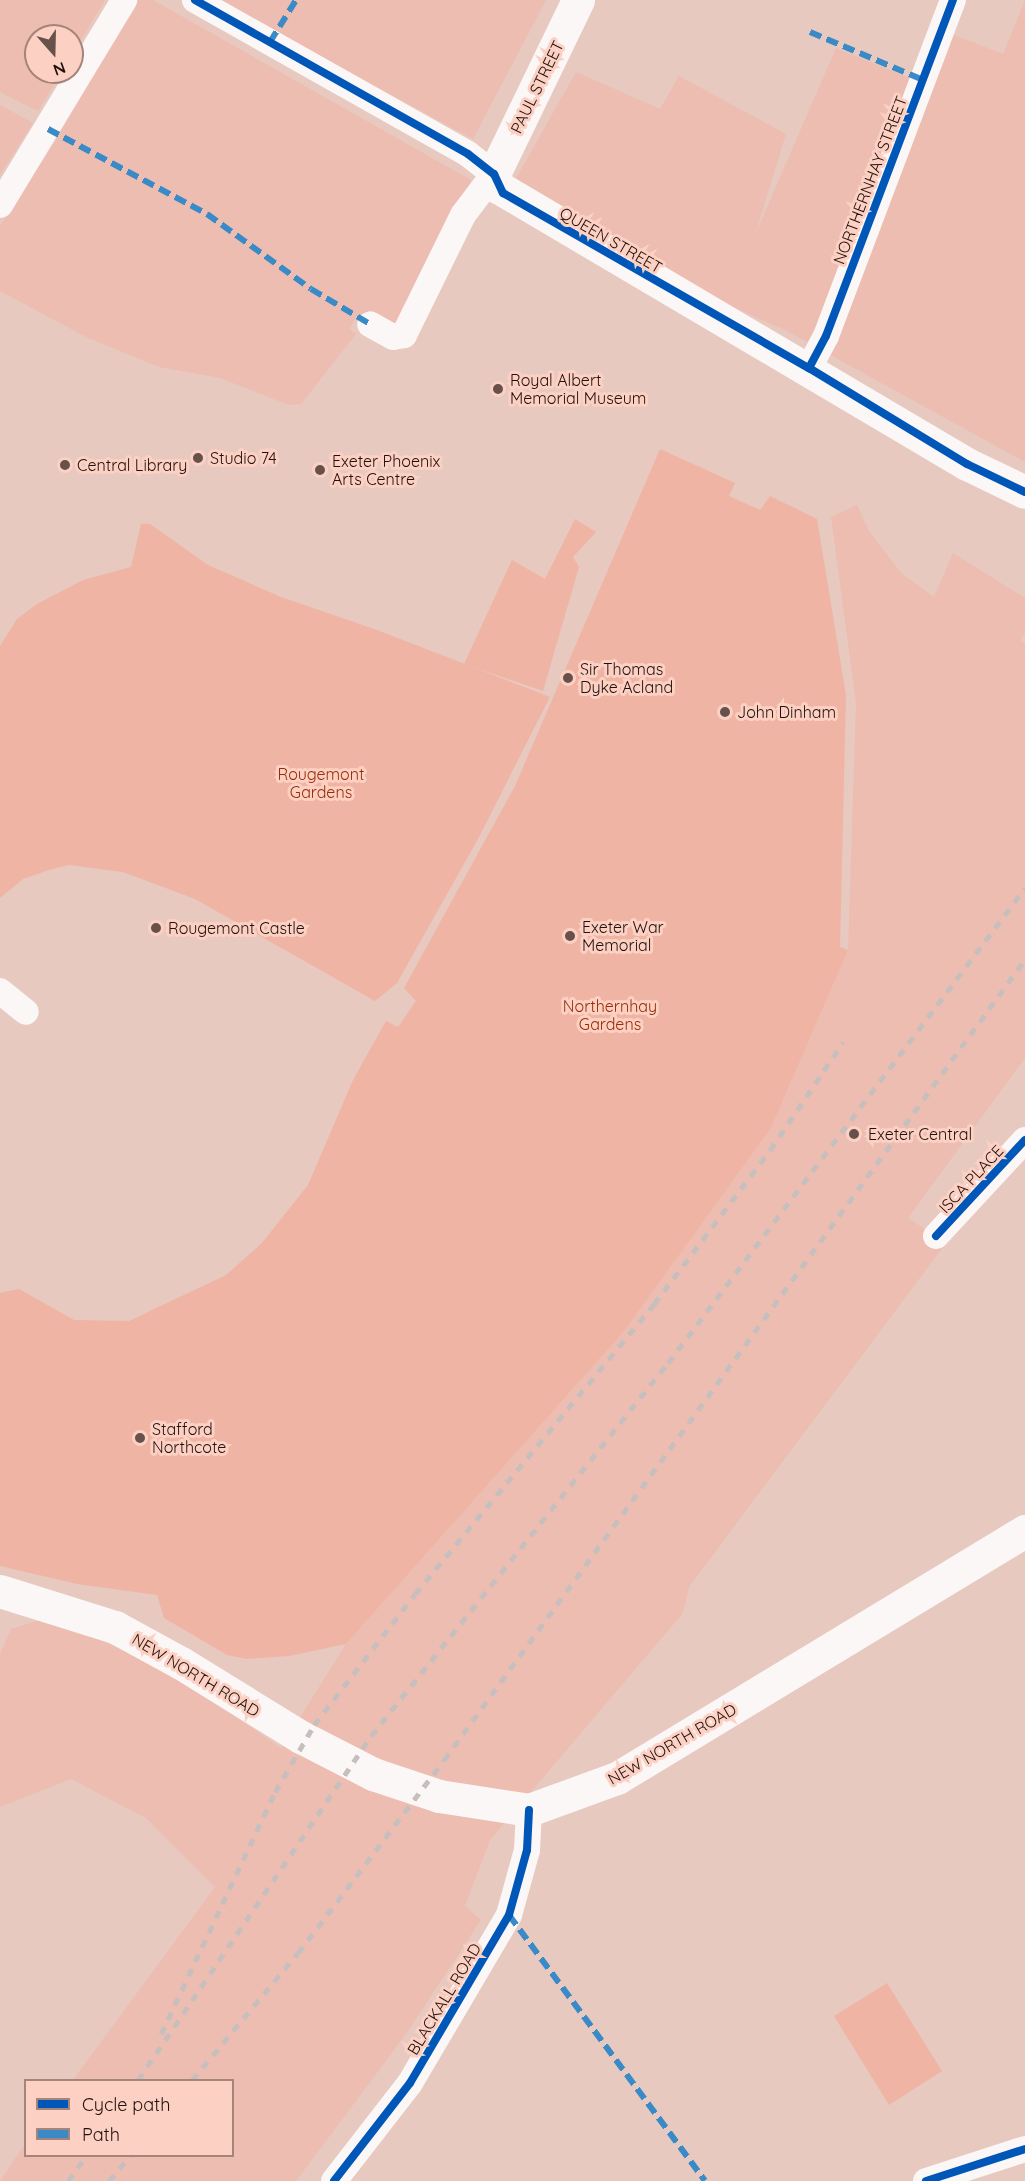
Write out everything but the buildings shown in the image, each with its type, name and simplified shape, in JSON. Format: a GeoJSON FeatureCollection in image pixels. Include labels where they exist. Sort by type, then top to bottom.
{"type":"FeatureCollection","features":[{"type":"Feature","properties":{"kind":"main road","name":"PAUL STREET"},"geometry":{"type":"LineString","coordinates":[[495,174],[578,0]]}},
{"type":"Feature","properties":{"kind":"main road","name":"QUEEN STREET"},"geometry":{"type":"LineString","coordinates":[[495,174],[503,193],[809,368],[967,464],[1025,492]]}},
{"type":"Feature","properties":{"kind":"main road","name":"NEW NORTH ROAD"},"geometry":{"type":"LineString","coordinates":[[2,1596],[115,1627],[181,1663],[248,1706],[373,1774],[440,1796],[490,1807],[530,1810],[618,1778],[1025,1531]]}},
{"type":"Feature","properties":{"kind":"street"},"geometry":{"type":"LineString","coordinates":[[0,205],[124,0]]}},
{"type":"Feature","properties":{"kind":"street","name":"QUEEN STREET"},"geometry":{"type":"LineString","coordinates":[[195,0],[468,154],[495,174]]}},
{"type":"Feature","properties":{"kind":"street","name":"NORTHERNHAY STREET"},"geometry":{"type":"LineString","coordinates":[[809,368],[826,336],[953,0]]}},
{"type":"Feature","properties":{"kind":"street"},"geometry":{"type":"LineString","coordinates":[[370,324],[393,337],[404,335],[463,215],[495,174]]}},
{"type":"Feature","properties":{"kind":"street"},"geometry":{"type":"LineString","coordinates":[[0,991],[26,1012]]}},
{"type":"Feature","properties":{"kind":"street","name":"ISCA PLACE"},"geometry":{"type":"LineString","coordinates":[[936,1236],[1025,1140]]}},
{"type":"Feature","properties":{"kind":"street","name":"BLACKALL ROAD"},"geometry":{"type":"LineString","coordinates":[[334,2181],[410,2083],[509,1915],[527,1850],[530,1810]]}},
{"type":"Feature","properties":{"kind":"street"},"geometry":{"type":"LineString","coordinates":[[926,2181],[1025,2150]]}},
{"type":"Feature","properties":{"kind":"shaded area"},"geometry":{"type":"Polygon","coordinates":[[[0,0],[105,0],[84,35],[84,24],[24,24],[24,84],[55,84],[38,111],[0,92],[0,0]]]}},
{"type":"Feature","properties":{"kind":"shaded area"},"geometry":{"type":"Polygon","coordinates":[[[137,0],[153,0],[471,180],[398,335],[357,316],[349,329],[356,334],[301,404],[289,405],[220,378],[159,367],[86,337],[0,291],[0,226],[53,145],[137,0]]]}},
{"type":"Feature","properties":{"kind":"shaded area"},"geometry":{"type":"Polygon","coordinates":[[[216,0],[546,0],[473,139],[216,0]]]}},
{"type":"Feature","properties":{"kind":"shaded area"},"geometry":{"type":"Polygon","coordinates":[[[1025,0],[1025,462],[787,331],[722,302],[515,180],[576,72],[660,109],[679,76],[786,134],[755,235],[836,48],[909,78],[904,94],[949,33],[1003,54],[1025,0]]]}},
{"type":"Feature","properties":{"kind":"shaded area"},"geometry":{"type":"Polygon","coordinates":[[[0,105],[33,123],[0,175],[0,105]]]}},
{"type":"Feature","properties":{"kind":"shaded area"},"geometry":{"type":"Polygon","coordinates":[[[857,505],[869,531],[901,573],[934,597],[953,553],[1025,598],[1025,633],[1020,641],[1025,643],[1025,1058],[908,1218],[946,1243],[689,1587],[683,1613],[490,1840],[465,1906],[481,1920],[406,2034],[296,2181],[0,2181],[24,2145],[24,2157],[234,2157],[234,2079],[74,2079],[215,1887],[146,1818],[71,1779],[0,1807],[0,1654],[11,1629],[53,1616],[180,1679],[281,1748],[346,1644],[625,1330],[771,1128],[848,950],[856,703],[831,517],[857,505]]]}},
{"type":"Feature","properties":{"kind":"green space","name":"Northernhay Gardens"},"geometry":{"type":"Polygon","coordinates":[[[660,449],[735,483],[729,496],[760,510],[770,496],[817,519],[846,695],[840,947],[848,950],[771,1128],[625,1330],[346,1644],[289,1656],[247,1659],[227,1655],[164,1618],[157,1595],[77,1584],[0,1566],[0,1293],[19,1289],[74,1320],[129,1321],[226,1275],[262,1243],[308,1185],[353,1080],[386,1021],[398,1027],[416,1001],[404,988],[515,786],[660,449]]]}},
{"type":"Feature","properties":{"kind":"green space"},"geometry":{"type":"Polygon","coordinates":[[[575,519],[596,532],[573,557],[579,567],[543,691],[464,664],[512,560],[545,579],[575,519]]]}},
{"type":"Feature","properties":{"kind":"green space","name":"Rougemont Gardens"},"geometry":{"type":"Polygon","coordinates":[[[141,524],[150,524],[208,565],[281,597],[377,630],[550,697],[478,839],[397,983],[375,1001],[195,899],[123,872],[69,865],[23,879],[0,898],[0,646],[17,619],[37,604],[83,580],[131,567],[141,524]]]}},
{"type":"Feature","properties":{"kind":"green space"},"geometry":{"type":"Polygon","coordinates":[[[887,1983],[942,2071],[889,2105],[834,2016],[887,1983]]]}},
{"type":"Feature","properties":{"kind":"railway"},"geometry":{"type":"LineString","coordinates":[[139,2079],[371,1736],[668,1363],[1025,888]]}},
{"type":"Feature","properties":{"kind":"railway"},"geometry":{"type":"LineString","coordinates":[[193,2079],[298,1953],[444,1760],[1025,959]]}},
{"type":"Feature","properties":{"kind":"railway"},"geometry":{"type":"LineString","coordinates":[[161,2034],[275,1792],[314,1725],[415,1594],[654,1304],[770,1150],[843,1042]]}},
{"type":"Feature","properties":{"kind":"railway"},"geometry":{"type":"LineString","coordinates":[[68,2181],[85,2157]]}},
{"type":"Feature","properties":{"kind":"railway"},"geometry":{"type":"LineString","coordinates":[[109,2181],[129,2157]]}},
{"type":"Feature","properties":{"kind":"marked path"},"geometry":{"type":"LineString","coordinates":[[270,42],[296,0]]}},
{"type":"Feature","properties":{"kind":"marked path"},"geometry":{"type":"LineString","coordinates":[[810,32],[923,80]]}},
{"type":"Feature","properties":{"kind":"marked path"},"geometry":{"type":"LineString","coordinates":[[48,129],[207,214],[311,289],[370,324]]}},
{"type":"Feature","properties":{"kind":"marked path"},"geometry":{"type":"LineString","coordinates":[[509,1915],[705,2181]]}},
{"type":"Feature","properties":{"kind":"cycle path"},"geometry":{"type":"LineString","coordinates":[[195,0],[468,154],[494,174],[503,193],[809,368],[967,464],[1025,492]]}},
{"type":"Feature","properties":{"kind":"cycle path"},"geometry":{"type":"LineString","coordinates":[[809,368],[826,336],[953,0]]}},
{"type":"Feature","properties":{"kind":"cycle path"},"geometry":{"type":"LineString","coordinates":[[936,1236],[1025,1140]]}},
{"type":"Feature","properties":{"kind":"cycle path"},"geometry":{"type":"LineString","coordinates":[[334,2181],[410,2083],[509,1915],[527,1850],[529,1810]]}},
{"type":"Feature","properties":{"kind":"cycle path"},"geometry":{"type":"LineString","coordinates":[[926,2181],[1025,2149]]}},
{"type":"Feature","properties":{"kind":"place","name":"Royal Albert Memorial Museum"},"geometry":{"type":"Point","coordinates":[498,389]}},
{"type":"Feature","properties":{"kind":"place","name":"Studio 74"},"geometry":{"type":"Point","coordinates":[198,458]}},
{"type":"Feature","properties":{"kind":"place","name":"Central Library"},"geometry":{"type":"Point","coordinates":[65,465]}},
{"type":"Feature","properties":{"kind":"place","name":"Exeter Phoenix Arts Centre"},"geometry":{"type":"Point","coordinates":[320,470]}},
{"type":"Feature","properties":{"kind":"place","name":"Sir Thomas Dyke Acland"},"geometry":{"type":"Point","coordinates":[568,678]}},
{"type":"Feature","properties":{"kind":"place","name":"John Dinham"},"geometry":{"type":"Point","coordinates":[725,712]}},
{"type":"Feature","properties":{"kind":"place","name":"Rougemont Castle"},"geometry":{"type":"Point","coordinates":[156,928]}},
{"type":"Feature","properties":{"kind":"place","name":"Exeter War Memorial"},"geometry":{"type":"Point","coordinates":[570,936]}},
{"type":"Feature","properties":{"kind":"place","name":"Exeter Central"},"geometry":{"type":"Point","coordinates":[854,1134]}},
{"type":"Feature","properties":{"kind":"place","name":"Stafford Northcote"},"geometry":{"type":"Point","coordinates":[140,1438]}}]}
